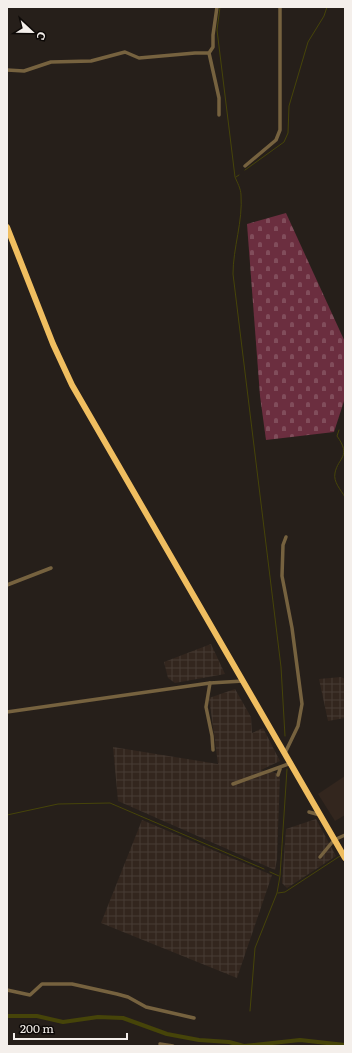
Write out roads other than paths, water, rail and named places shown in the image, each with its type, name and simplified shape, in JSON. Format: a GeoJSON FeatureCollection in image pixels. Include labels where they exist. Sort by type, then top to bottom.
{"type":"FeatureCollection","features":[{"type":"Feature","properties":{"kind":"highway"},"geometry":{"type":"LineString","coordinates":[[7,227],[53,344],[72,385],[345,858]]}},
{"type":"Feature","properties":{"kind":"street"},"geometry":{"type":"LineString","coordinates":[[7,70],[24,71],[51,62],[91,61],[125,52],[139,58],[209,53],[213,49],[217,7]]}},
{"type":"Feature","properties":{"kind":"street"},"geometry":{"type":"LineString","coordinates":[[245,166],[276,140],[280,130],[280,7]]}},
{"type":"Feature","properties":{"kind":"street"},"geometry":{"type":"LineString","coordinates":[[209,53],[219,98],[219,115]]}},
{"type":"Feature","properties":{"kind":"street"},"geometry":{"type":"LineString","coordinates":[[285,752],[298,726],[302,704],[292,628],[282,576],[283,545],[286,537]]}},
{"type":"Feature","properties":{"kind":"street"},"geometry":{"type":"LineString","coordinates":[[7,584],[51,568]]}},
{"type":"Feature","properties":{"kind":"street"},"geometry":{"type":"LineString","coordinates":[[7,712],[210,684],[243,681]]}},
{"type":"Feature","properties":{"kind":"street"},"geometry":{"type":"LineString","coordinates":[[210,684],[206,707],[212,736],[213,750]]}},
{"type":"Feature","properties":{"kind":"street"},"geometry":{"type":"LineString","coordinates":[[233,784],[291,764]]}},
{"type":"Feature","properties":{"kind":"street"},"geometry":{"type":"LineString","coordinates":[[278,775],[280,769]]}},
{"type":"Feature","properties":{"kind":"street"},"geometry":{"type":"LineString","coordinates":[[309,812],[321,816]]}},
{"type":"Feature","properties":{"kind":"street"},"geometry":{"type":"LineString","coordinates":[[320,858],[334,840],[345,835]]}},
{"type":"Feature","properties":{"kind":"street"},"geometry":{"type":"LineString","coordinates":[[7,990],[30,995],[33,994],[42,984],[72,984],[125,996],[146,1007],[194,1018]]}},
{"type":"Feature","properties":{"kind":"street"},"geometry":{"type":"LineString","coordinates":[[160,1044],[173,1046]]}},
{"type":"Feature","properties":{"kind":"waterway"},"geometry":{"type":"LineString","coordinates":[[220,7],[217,30],[235,177],[240,188],[241,195],[241,215],[233,264],[233,274],[281,667],[285,736]]}},
{"type":"Feature","properties":{"kind":"waterway"},"geometry":{"type":"LineString","coordinates":[[245,170],[284,142],[288,133],[289,106],[308,42],[324,16],[327,7]]}},
{"type":"Feature","properties":{"kind":"waterway"},"geometry":{"type":"LineString","coordinates":[[339,430],[337,436],[344,453],[335,473],[335,480],[345,497]]}},
{"type":"Feature","properties":{"kind":"waterway"},"geometry":{"type":"LineString","coordinates":[[250,1011],[255,948],[277,893],[280,876],[287,769]]}},
{"type":"Feature","properties":{"kind":"waterway"},"geometry":{"type":"LineString","coordinates":[[7,815],[58,804],[110,803],[264,869]]}},
{"type":"Feature","properties":{"kind":"waterway"},"geometry":{"type":"LineString","coordinates":[[278,893],[285,892],[340,856]]}},
{"type":"Feature","properties":{"kind":"waterway"},"geometry":{"type":"LineString","coordinates":[[270,872],[279,876]]}},
{"type":"Feature","properties":{"kind":"waterway"},"geometry":{"type":"LineString","coordinates":[[7,1016],[37,1016],[63,1022],[98,1017],[123,1018],[167,1034],[199,1040],[229,1042],[244,1046],[300,1040],[345,1045]]}}]}
